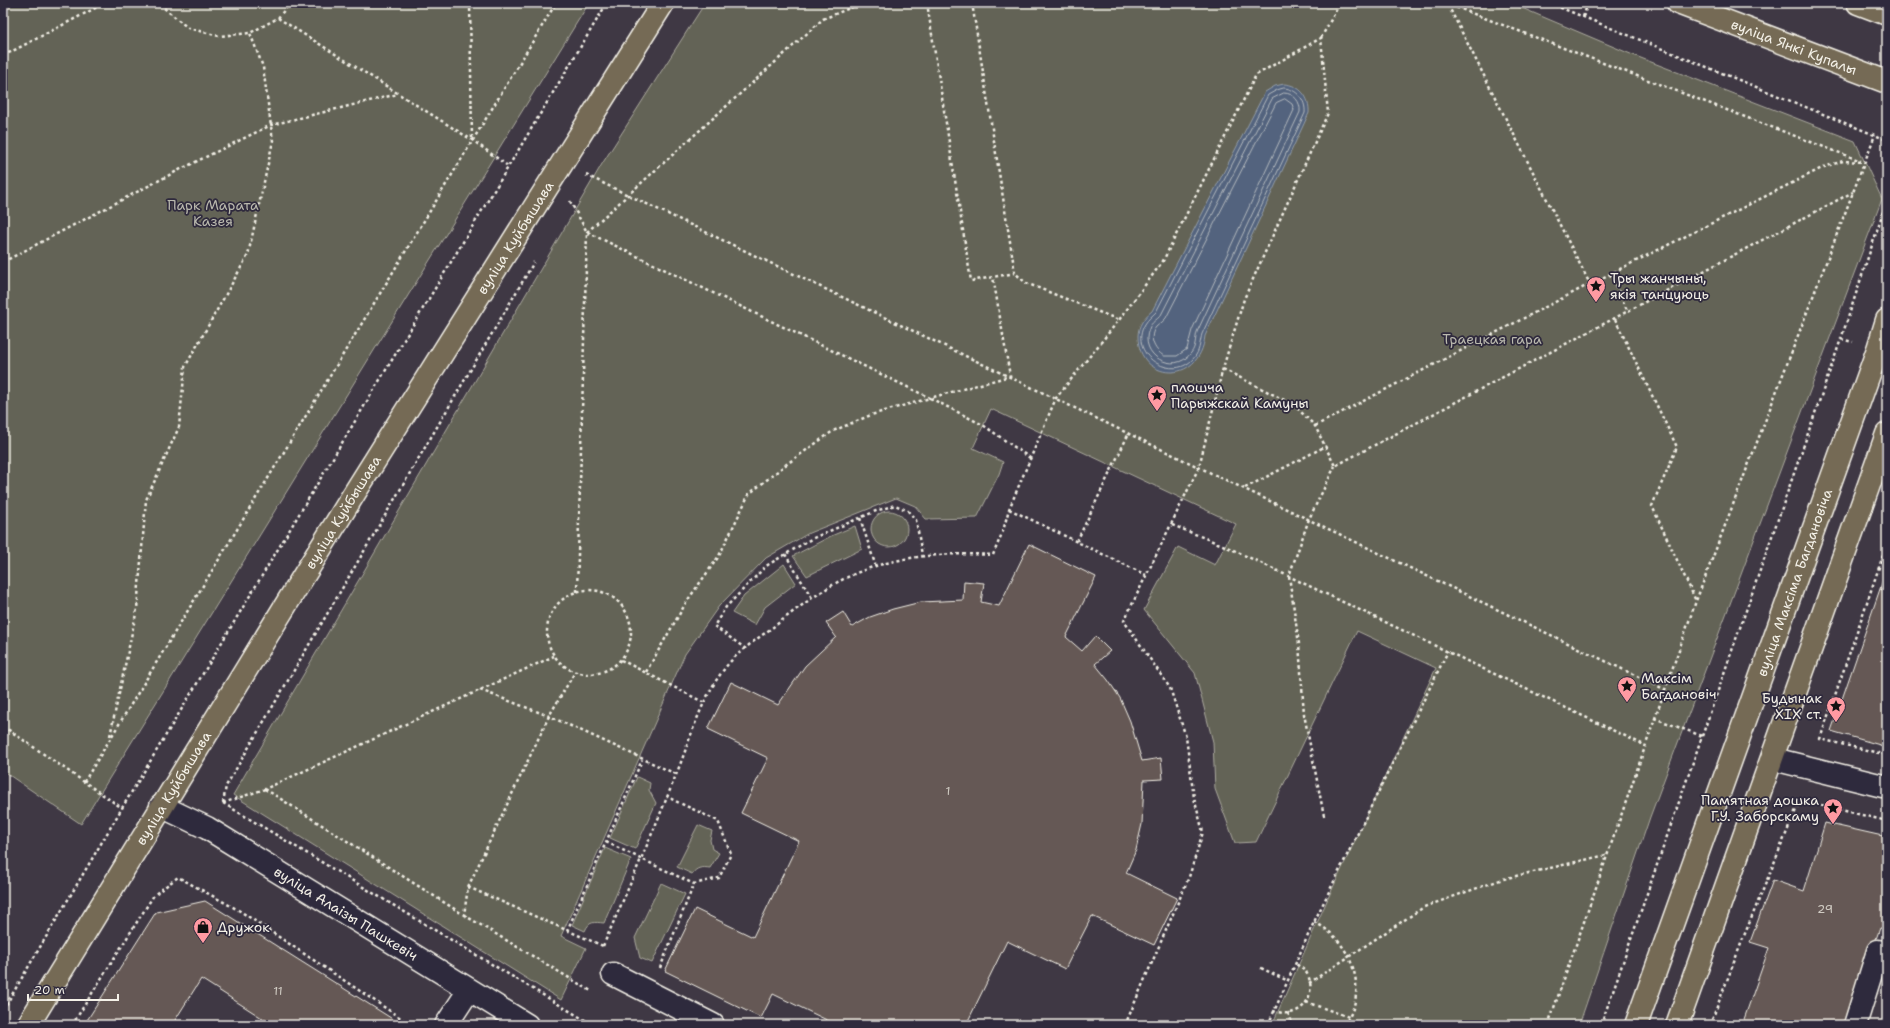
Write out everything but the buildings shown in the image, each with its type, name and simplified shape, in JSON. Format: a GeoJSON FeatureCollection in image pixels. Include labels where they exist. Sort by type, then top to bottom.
{"type":"FeatureCollection","features":[{"type":"Feature","properties":{"kind":"main road","name":"вуліца Куйбышава"},"geometry":{"type":"LineString","coordinates":[[28,1025],[161,806],[357,489],[663,3]]}},
{"type":"Feature","properties":{"kind":"main road","name":"вуліца Янкі Купалы"},"geometry":{"type":"LineString","coordinates":[[1678,3],[1887,82]]}},
{"type":"Feature","properties":{"kind":"main road"},"geometry":{"type":"LineString","coordinates":[[1858,3],[1887,14]]}},
{"type":"Feature","properties":{"kind":"main road","name":"вуліца Максіма Багдановіча"},"geometry":{"type":"LineString","coordinates":[[1636,1025],[1876,356],[1887,320]]}},
{"type":"Feature","properties":{"kind":"main road"},"geometry":{"type":"LineString","coordinates":[[1678,1025],[1887,434]]}},
{"type":"Feature","properties":{"kind":"street"},"geometry":{"type":"LineString","coordinates":[[1772,759],[1887,787]]}},
{"type":"Feature","properties":{"kind":"street","name":"вуліца Алаізы Пашкевіч"},"geometry":{"type":"LineString","coordinates":[[161,806],[207,828],[527,1025]]}},
{"type":"Feature","properties":{"kind":"street"},"geometry":{"type":"LineString","coordinates":[[1855,1025],[1878,951],[1887,954]]}},
{"type":"Feature","properties":{"kind":"street"},"geometry":{"type":"LineString","coordinates":[[613,974],[713,1025]]}},
{"type":"Feature","properties":{"kind":"street"},"geometry":{"type":"LineString","coordinates":[[446,1025],[469,990]]}},
{"type":"Feature","properties":{"kind":"path"},"geometry":{"type":"LineString","coordinates":[[3,56],[105,3]]}},
{"type":"Feature","properties":{"kind":"path"},"geometry":{"type":"LineString","coordinates":[[161,3],[164,8],[188,28],[219,36],[250,33],[278,18],[290,3]]}},
{"type":"Feature","properties":{"kind":"path"},"geometry":{"type":"LineString","coordinates":[[470,3],[472,140]]}},
{"type":"Feature","properties":{"kind":"path"},"geometry":{"type":"LineString","coordinates":[[84,782],[556,3]]}},
{"type":"Feature","properties":{"kind":"path"},"geometry":{"type":"LineString","coordinates":[[3,1010],[122,808],[607,3]]}},
{"type":"Feature","properties":{"kind":"path"},"geometry":{"type":"LineString","coordinates":[[587,232],[823,19],[862,3]]}},
{"type":"Feature","properties":{"kind":"path"},"geometry":{"type":"LineString","coordinates":[[939,3],[927,4],[971,281],[1015,273]]}},
{"type":"Feature","properties":{"kind":"path"},"geometry":{"type":"LineString","coordinates":[[972,3],[1015,273],[1026,283],[1120,320]]}},
{"type":"Feature","properties":{"kind":"path"},"geometry":{"type":"LineString","coordinates":[[613,974],[603,946],[667,797],[703,702],[725,667],[812,598],[837,582],[876,567],[922,555],[959,553],[993,554],[1003,531],[1009,508],[1056,398],[1120,320],[1163,261],[1256,75],[1321,38],[1340,3]]}},
{"type":"Feature","properties":{"kind":"path"},"geometry":{"type":"LineString","coordinates":[[1549,3],[1887,140]]}},
{"type":"Feature","properties":{"kind":"path"},"geometry":{"type":"LineString","coordinates":[[1583,17],[1588,3]]}},
{"type":"Feature","properties":{"kind":"path"},"geometry":{"type":"LineString","coordinates":[[1446,4],[1865,162]]}},
{"type":"Feature","properties":{"kind":"path"},"geometry":{"type":"LineString","coordinates":[[1446,4],[1590,284]]}},
{"type":"Feature","properties":{"kind":"path"},"geometry":{"type":"LineString","coordinates":[[278,18],[472,140],[508,166]]}},
{"type":"Feature","properties":{"kind":"path"},"geometry":{"type":"LineString","coordinates":[[109,739],[137,609],[146,500],[179,427],[185,367],[248,255],[273,141],[263,67],[250,33]]}},
{"type":"Feature","properties":{"kind":"path"},"geometry":{"type":"LineString","coordinates":[[1125,1025],[1189,877],[1203,832],[1194,798],[1186,737],[1170,688],[1124,621],[1199,467],[1223,368],[1244,299],[1328,113],[1321,38]]}},
{"type":"Feature","properties":{"kind":"path"},"geometry":{"type":"LineString","coordinates":[[3,262],[170,174],[271,125],[398,94]]}},
{"type":"Feature","properties":{"kind":"path"},"geometry":{"type":"LineString","coordinates":[[1548,1025],[1644,745],[1696,601],[1865,162],[1874,135]]}},
{"type":"Feature","properties":{"kind":"path"},"geometry":{"type":"LineString","coordinates":[[1315,426],[1590,284],[1824,167],[1843,161],[1865,162]]}},
{"type":"Feature","properties":{"kind":"path"},"geometry":{"type":"LineString","coordinates":[[580,172],[1664,689]]}},
{"type":"Feature","properties":{"kind":"path"},"geometry":{"type":"LineString","coordinates":[[1324,816],[1304,714],[1299,644],[1289,576],[1309,519],[1335,466],[1853,192]]}},
{"type":"Feature","properties":{"kind":"path"},"geometry":{"type":"LineString","coordinates":[[1601,1025],[1841,339],[1887,200]]}},
{"type":"Feature","properties":{"kind":"path"},"geometry":{"type":"LineString","coordinates":[[566,208],[570,201],[587,232],[577,592]]}},
{"type":"Feature","properties":{"kind":"path"},"geometry":{"type":"LineString","coordinates":[[587,232],[983,425],[1030,458]]}},
{"type":"Feature","properties":{"kind":"path"},"geometry":{"type":"LineString","coordinates":[[223,803],[226,786],[538,256]]}},
{"type":"Feature","properties":{"kind":"path"},"geometry":{"type":"LineString","coordinates":[[1610,274],[1628,312]]}},
{"type":"Feature","properties":{"kind":"path"},"geometry":{"type":"LineString","coordinates":[[994,277],[1010,376]]}},
{"type":"Feature","properties":{"kind":"path"},"geometry":{"type":"LineString","coordinates":[[1615,319],[1678,447],[1652,506],[1696,601]]}},
{"type":"Feature","properties":{"kind":"path"},"geometry":{"type":"LineString","coordinates":[[1223,368],[1294,405],[1315,426],[1335,466]]}},
{"type":"Feature","properties":{"kind":"path"},"geometry":{"type":"LineString","coordinates":[[646,672],[687,601],[719,556],[749,494],[784,466],[833,431],[871,415],[1010,376]]}},
{"type":"Feature","properties":{"kind":"path"},"geometry":{"type":"LineString","coordinates":[[1077,541],[1129,433]]}},
{"type":"Feature","properties":{"kind":"path"},"geometry":{"type":"LineString","coordinates":[[1245,488],[1326,446]]}},
{"type":"Feature","properties":{"kind":"path"},"geometry":{"type":"LineString","coordinates":[[746,649],[714,626],[726,607],[766,566],[811,539],[895,505],[908,510],[916,520],[922,555]]}},
{"type":"Feature","properties":{"kind":"path"},"geometry":{"type":"LineString","coordinates":[[1009,508],[1146,575]]}},
{"type":"Feature","properties":{"kind":"path"},"geometry":{"type":"LineString","coordinates":[[860,518],[876,567]]}},
{"type":"Feature","properties":{"kind":"path"},"geometry":{"type":"LineString","coordinates":[[1172,525],[1225,546],[1644,745]]}},
{"type":"Feature","properties":{"kind":"path"},"geometry":{"type":"LineString","coordinates":[[1887,544],[1820,739],[1887,755]]}},
{"type":"Feature","properties":{"kind":"path"},"geometry":{"type":"LineString","coordinates":[[785,554],[812,598]]}},
{"type":"Feature","properties":{"kind":"path"},"geometry":{"type":"LineString","coordinates":[[590,590],[604,592],[615,599],[624,609],[630,622],[631,635],[628,648],[620,660],[611,668],[600,672],[587,674],[575,672],[563,665],[554,656],[548,644],[547,631],[549,618],[555,606],[565,597],[577,592],[590,590]]}},
{"type":"Feature","properties":{"kind":"path"},"geometry":{"type":"LineString","coordinates":[[1268,1025],[1314,922],[1448,651]]}},
{"type":"Feature","properties":{"kind":"path"},"geometry":{"type":"LineString","coordinates":[[223,803],[265,789],[554,656]]}},
{"type":"Feature","properties":{"kind":"path"},"geometry":{"type":"LineString","coordinates":[[620,660],[703,702]]}},
{"type":"Feature","properties":{"kind":"path"},"geometry":{"type":"LineString","coordinates":[[464,915],[468,887],[549,716],[575,672]]}},
{"type":"Feature","properties":{"kind":"path"},"geometry":{"type":"LineString","coordinates":[[480,690],[549,716],[642,760],[676,774]]}},
{"type":"Feature","properties":{"kind":"path"},"geometry":{"type":"LineString","coordinates":[[1654,718],[1702,736]]}},
{"type":"Feature","properties":{"kind":"path"},"geometry":{"type":"LineString","coordinates":[[3,726],[122,808]]}},
{"type":"Feature","properties":{"kind":"path"},"geometry":{"type":"LineString","coordinates":[[567,931],[642,760]]}},
{"type":"Feature","properties":{"kind":"path"},"geometry":{"type":"LineString","coordinates":[[265,789],[464,915],[594,992]]}},
{"type":"Feature","properties":{"kind":"path"},"geometry":{"type":"LineString","coordinates":[[606,842],[694,884],[718,878],[731,854],[718,821],[667,797]]}},
{"type":"Feature","properties":{"kind":"path"},"geometry":{"type":"LineString","coordinates":[[1710,1025],[1744,936],[1800,800],[1887,821]]}},
{"type":"Feature","properties":{"kind":"path"},"geometry":{"type":"LineString","coordinates":[[223,803],[592,1025]]}},
{"type":"Feature","properties":{"kind":"path"},"geometry":{"type":"LineString","coordinates":[[1309,982],[1424,906],[1503,879],[1606,855]]}},
{"type":"Feature","properties":{"kind":"path"},"geometry":{"type":"LineString","coordinates":[[72,1025],[154,895],[178,877],[240,911],[411,1025]]}},
{"type":"Feature","properties":{"kind":"path"},"geometry":{"type":"LineString","coordinates":[[650,992],[694,884]]}},
{"type":"Feature","properties":{"kind":"path"},"geometry":{"type":"LineString","coordinates":[[468,887],[603,946]]}},
{"type":"Feature","properties":{"kind":"path"},"geometry":{"type":"LineString","coordinates":[[1314,922],[1322,926],[1341,942],[1352,963],[1356,988],[1353,1005],[1349,1017],[1344,1025]]}},
{"type":"Feature","properties":{"kind":"path"},"geometry":{"type":"LineString","coordinates":[[1273,1011],[1288,1014],[1303,1007],[1311,994],[1309,978],[1304,970],[1296,964]]}},
{"type":"Feature","properties":{"kind":"path"},"geometry":{"type":"LineString","coordinates":[[1261,968],[1288,981]]}},
{"type":"Feature","properties":{"kind":"path"},"geometry":{"type":"LineString","coordinates":[[1306,1002],[1349,1017]]}},
{"type":"Feature","properties":{"kind":"path"},"geometry":{"type":"LineString","coordinates":[[1288,1014],[1293,1025]]}},
{"type":"Feature","properties":{"kind":"green space","name":"Парк Марата Казея"},"geometry":{"type":"Polygon","coordinates":[[[3,3],[589,3],[81,824],[3,771],[3,3]]]}},
{"type":"Feature","properties":{"kind":"green space","name":"Траецкая гара"},"geometry":{"type":"Polygon","coordinates":[[[705,3],[1510,3],[1633,55],[1855,141],[1882,199],[1650,817],[1579,1025],[1272,1025],[1329,896],[1436,668],[1357,631],[1256,842],[1235,843],[1215,789],[1213,742],[1195,673],[1144,610],[1178,547],[1215,565],[1236,524],[991,409],[973,448],[1003,462],[999,474],[977,518],[926,519],[915,506],[896,498],[809,533],[766,558],[719,606],[685,654],[561,936],[586,948],[561,1000],[233,795],[602,164],[705,3]]]}},
{"type":"Feature","properties":{"kind":"green space"},"geometry":{"type":"Polygon","coordinates":[[[889,511],[902,516],[907,529],[902,542],[889,547],[876,542],[871,529],[876,516],[889,511]]]}},
{"type":"Feature","properties":{"kind":"green space"},"geometry":{"type":"Polygon","coordinates":[[[855,526],[862,549],[807,576],[793,556],[831,536],[855,526]]]}},
{"type":"Feature","properties":{"kind":"green space"},"geometry":{"type":"Polygon","coordinates":[[[784,564],[796,583],[765,607],[755,625],[732,613],[744,596],[784,564]]]}},
{"type":"Feature","properties":{"kind":"green space"},"geometry":{"type":"Polygon","coordinates":[[[637,777],[650,783],[649,790],[656,803],[635,849],[610,838],[637,777]]]}},
{"type":"Feature","properties":{"kind":"green space"},"geometry":{"type":"Polygon","coordinates":[[[698,825],[712,831],[710,840],[712,849],[719,853],[710,868],[700,868],[692,874],[677,867],[698,825]]]}},
{"type":"Feature","properties":{"kind":"green space"},"geometry":{"type":"Polygon","coordinates":[[[605,848],[631,859],[604,923],[592,923],[588,925],[585,931],[572,925],[605,848]]]}},
{"type":"Feature","properties":{"kind":"green space"},"geometry":{"type":"Polygon","coordinates":[[[661,883],[685,894],[652,963],[640,958],[635,938],[661,883]]]}},
{"type":"Feature","properties":{"kind":"water"},"geometry":{"type":"Polygon","coordinates":[[[1284,84],[1295,87],[1303,93],[1308,102],[1309,113],[1205,336],[1201,352],[1192,364],[1182,370],[1170,372],[1158,369],[1148,362],[1141,351],[1138,336],[1140,325],[1146,316],[1152,311],[1265,92],[1275,86],[1284,84]]]}},
{"type":"Feature","properties":{"kind":"place","name":"Тры жанчыны, якія танцуюць"},"geometry":{"type":"Point","coordinates":[1596,303]}},
{"type":"Feature","properties":{"kind":"place","name":"плошча Парыжскай Камуны"},"geometry":{"type":"Point","coordinates":[1157,412]}},
{"type":"Feature","properties":{"kind":"place","name":"Максім Багдановіч"},"geometry":{"type":"Point","coordinates":[1627,703]}},
{"type":"Feature","properties":{"kind":"place","name":"Будынак XIX ст."},"geometry":{"type":"Point","coordinates":[1836,723]}},
{"type":"Feature","properties":{"kind":"place","name":"Памятная дошка Г.У. Заборскаму"},"geometry":{"type":"Point","coordinates":[1833,825]}},
{"type":"Feature","properties":{"kind":"place","name":"Дружок"},"geometry":{"type":"Point","coordinates":[203,944]}}]}
